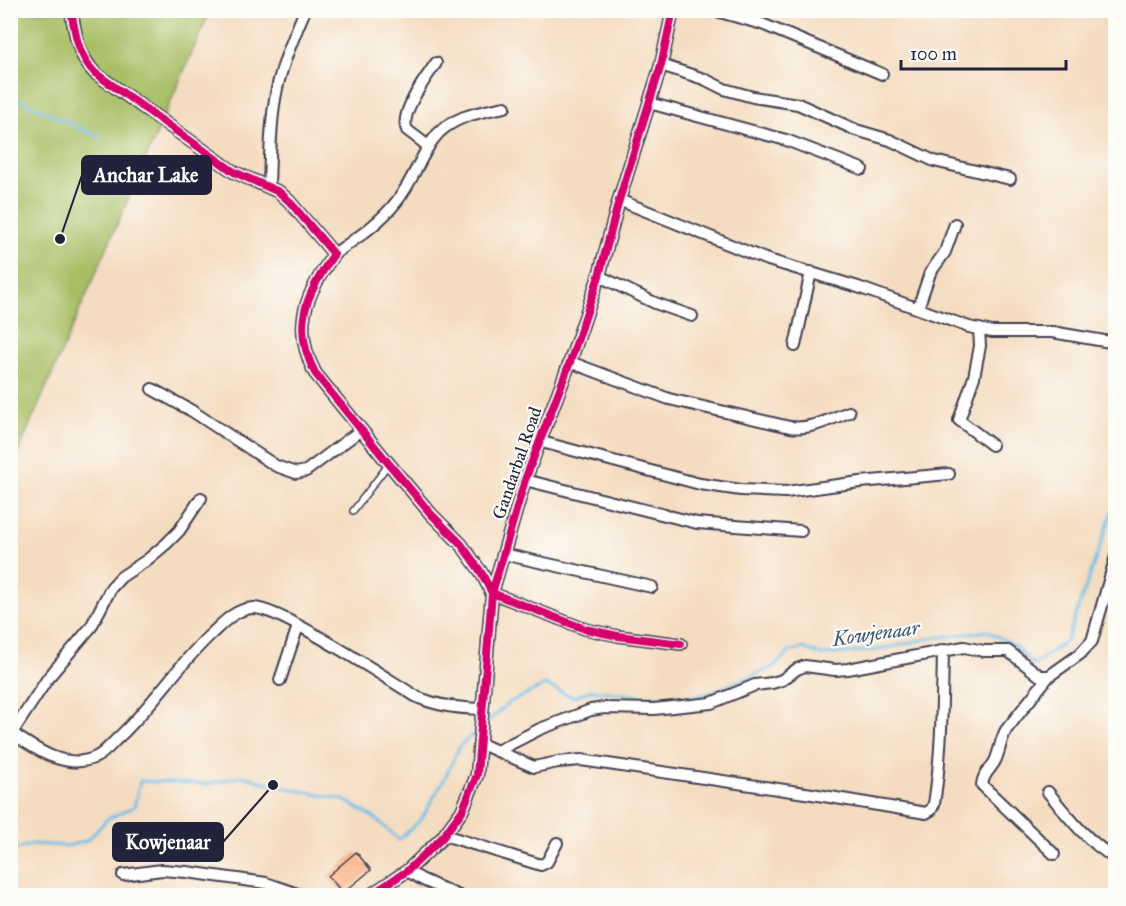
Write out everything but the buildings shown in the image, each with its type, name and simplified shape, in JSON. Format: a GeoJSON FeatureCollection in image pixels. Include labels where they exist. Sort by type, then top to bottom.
{"type":"FeatureCollection","features":[{"type":"Feature","properties":{"kind":"street"},"geometry":{"type":"LineString","coordinates":[[71,10],[79,49],[88,67],[234,172],[269,187],[289,201],[334,254]]}},
{"type":"Feature","properties":{"kind":"street"},"geometry":{"type":"LineString","coordinates":[[269,187],[275,96],[289,48],[305,10]]}},
{"type":"Feature","properties":{"kind":"street","name":"Gandarbal Road"},"geometry":{"type":"LineString","coordinates":[[369,896],[407,871],[444,836],[462,812],[477,776],[492,593],[538,441],[570,362],[599,276],[674,10]]}},
{"type":"Feature","properties":{"kind":"street"},"geometry":{"type":"LineString","coordinates":[[713,10],[762,24],[882,74]]}},
{"type":"Feature","properties":{"kind":"street"},"geometry":{"type":"LineString","coordinates":[[428,147],[407,130],[405,120],[419,88],[436,63]]}},
{"type":"Feature","properties":{"kind":"street"},"geometry":{"type":"LineString","coordinates":[[660,65],[763,100],[798,104],[856,130],[890,140],[934,161],[1011,179]]}},
{"type":"Feature","properties":{"kind":"street"},"geometry":{"type":"LineString","coordinates":[[649,102],[786,140],[862,169]]}},
{"type":"Feature","properties":{"kind":"street"},"geometry":{"type":"LineString","coordinates":[[505,107],[475,113],[448,125],[436,135],[411,180],[385,216],[334,254],[313,288],[303,321],[302,335],[309,360],[315,373],[389,464],[461,544],[481,572],[492,593],[585,629],[618,636],[681,644]]}},
{"type":"Feature","properties":{"kind":"street"},"geometry":{"type":"LineString","coordinates":[[619,200],[765,258],[979,329],[993,332],[1052,332],[1116,343]]}},
{"type":"Feature","properties":{"kind":"street"},"geometry":{"type":"LineString","coordinates":[[918,308],[930,273],[945,252],[955,224]]}},
{"type":"Feature","properties":{"kind":"street"},"geometry":{"type":"LineString","coordinates":[[795,346],[811,272]]}},
{"type":"Feature","properties":{"kind":"street"},"geometry":{"type":"LineString","coordinates":[[599,276],[655,303],[692,316]]}},
{"type":"Feature","properties":{"kind":"street"},"geometry":{"type":"LineString","coordinates":[[979,329],[980,346],[974,377],[959,420],[992,445]]}},
{"type":"Feature","properties":{"kind":"street"},"geometry":{"type":"LineString","coordinates":[[570,362],[669,399],[790,427],[812,427],[849,412]]}},
{"type":"Feature","properties":{"kind":"street"},"geometry":{"type":"LineString","coordinates":[[152,389],[192,411],[276,466],[296,473],[306,471],[361,430]]}},
{"type":"Feature","properties":{"kind":"street"},"geometry":{"type":"LineString","coordinates":[[538,441],[700,484],[741,490],[786,492],[860,482],[949,474]]}},
{"type":"Feature","properties":{"kind":"street"},"geometry":{"type":"LineString","coordinates":[[525,480],[697,523],[801,531]]}},
{"type":"Feature","properties":{"kind":"street"},"geometry":{"type":"LineString","coordinates":[[201,498],[179,531],[147,560],[121,577],[111,588],[91,627],[48,678],[11,734],[39,752],[57,759],[84,760],[96,757],[130,726],[206,639],[230,616],[243,610],[263,609],[298,626],[417,697],[449,707],[481,710]]}},
{"type":"Feature","properties":{"kind":"street"},"geometry":{"type":"LineString","coordinates":[[503,554],[652,587]]}},
{"type":"Feature","properties":{"kind":"street"},"geometry":{"type":"LineString","coordinates":[[1054,854],[982,785],[984,775],[996,759],[1006,730],[1049,676],[1080,654],[1092,641],[1116,556]]}},
{"type":"Feature","properties":{"kind":"street"},"geometry":{"type":"LineString","coordinates":[[280,680],[298,626]]}},
{"type":"Feature","properties":{"kind":"street"},"geometry":{"type":"LineString","coordinates":[[497,751],[540,729],[591,710],[654,709],[711,702],[755,685],[772,684],[805,666],[835,670],[848,669],[964,647],[984,651],[1008,651],[1041,676],[1049,676]]}},
{"type":"Feature","properties":{"kind":"street"},"geometry":{"type":"LineString","coordinates":[[479,743],[534,767],[581,760],[926,813],[934,804],[939,763],[942,734],[943,650]]}},
{"type":"Feature","properties":{"kind":"street"},"geometry":{"type":"LineString","coordinates":[[1048,792],[1083,834],[1116,859]]}},
{"type":"Feature","properties":{"kind":"street"},"geometry":{"type":"LineString","coordinates":[[444,836],[541,865],[547,862],[557,843]]}},
{"type":"Feature","properties":{"kind":"street"},"geometry":{"type":"LineString","coordinates":[[123,875],[162,870],[187,872],[266,883],[304,896]]}},
{"type":"Feature","properties":{"kind":"street"},"geometry":{"type":"LineString","coordinates":[[407,871],[459,896]]}},
{"type":"Feature","properties":{"kind":"lane"},"geometry":{"type":"LineString","coordinates":[[353,511],[389,464]]}},
{"type":"Feature","properties":{"kind":"green space"},"geometry":{"type":"Polygon","coordinates":[[[11,11],[210,11],[11,468],[11,11]]]}},
{"type":"Feature","properties":{"kind":"waterway"},"geometry":{"type":"LineString","coordinates":[[10,95],[101,138]]}},
{"type":"Feature","properties":{"kind":"waterway","name":"Kowjenaar"},"geometry":{"type":"LineString","coordinates":[[487,722],[509,703],[545,685],[573,697],[592,690],[647,697],[686,698],[714,692],[773,667],[791,651],[803,648],[822,655],[877,650],[927,639],[987,631],[1015,646],[1034,665],[1067,640],[1116,501]]}},
{"type":"Feature","properties":{"kind":"waterway","name":"Kowjenaar"},"geometry":{"type":"LineString","coordinates":[[10,851],[34,844],[68,846],[88,840],[107,819],[134,807],[140,781],[208,784],[244,776],[273,785],[344,800],[376,819],[399,840],[422,818],[446,776],[459,747],[477,730]]}},
{"type":"Feature","properties":{"kind":"cycle path"},"geometry":{"type":"LineString","coordinates":[[71,10],[81,52],[95,73],[234,172],[279,192],[334,254],[316,283],[305,311],[304,340],[315,373],[431,514],[461,544],[481,572],[492,593],[585,629],[618,636],[681,644]]}},
{"type":"Feature","properties":{"kind":"cycle path"},"geometry":{"type":"LineString","coordinates":[[369,896],[407,871],[442,838],[462,811],[477,775],[492,593],[525,480],[570,362],[599,276],[619,200],[661,65],[673,10]]}},
{"type":"Feature","properties":{"kind":"place","name":"Anchar Lake"},"geometry":{"type":"Point","coordinates":[60,239]}},
{"type":"Feature","properties":{"kind":"place","name":"Kowjenaar"},"geometry":{"type":"Point","coordinates":[273,785]}}]}
